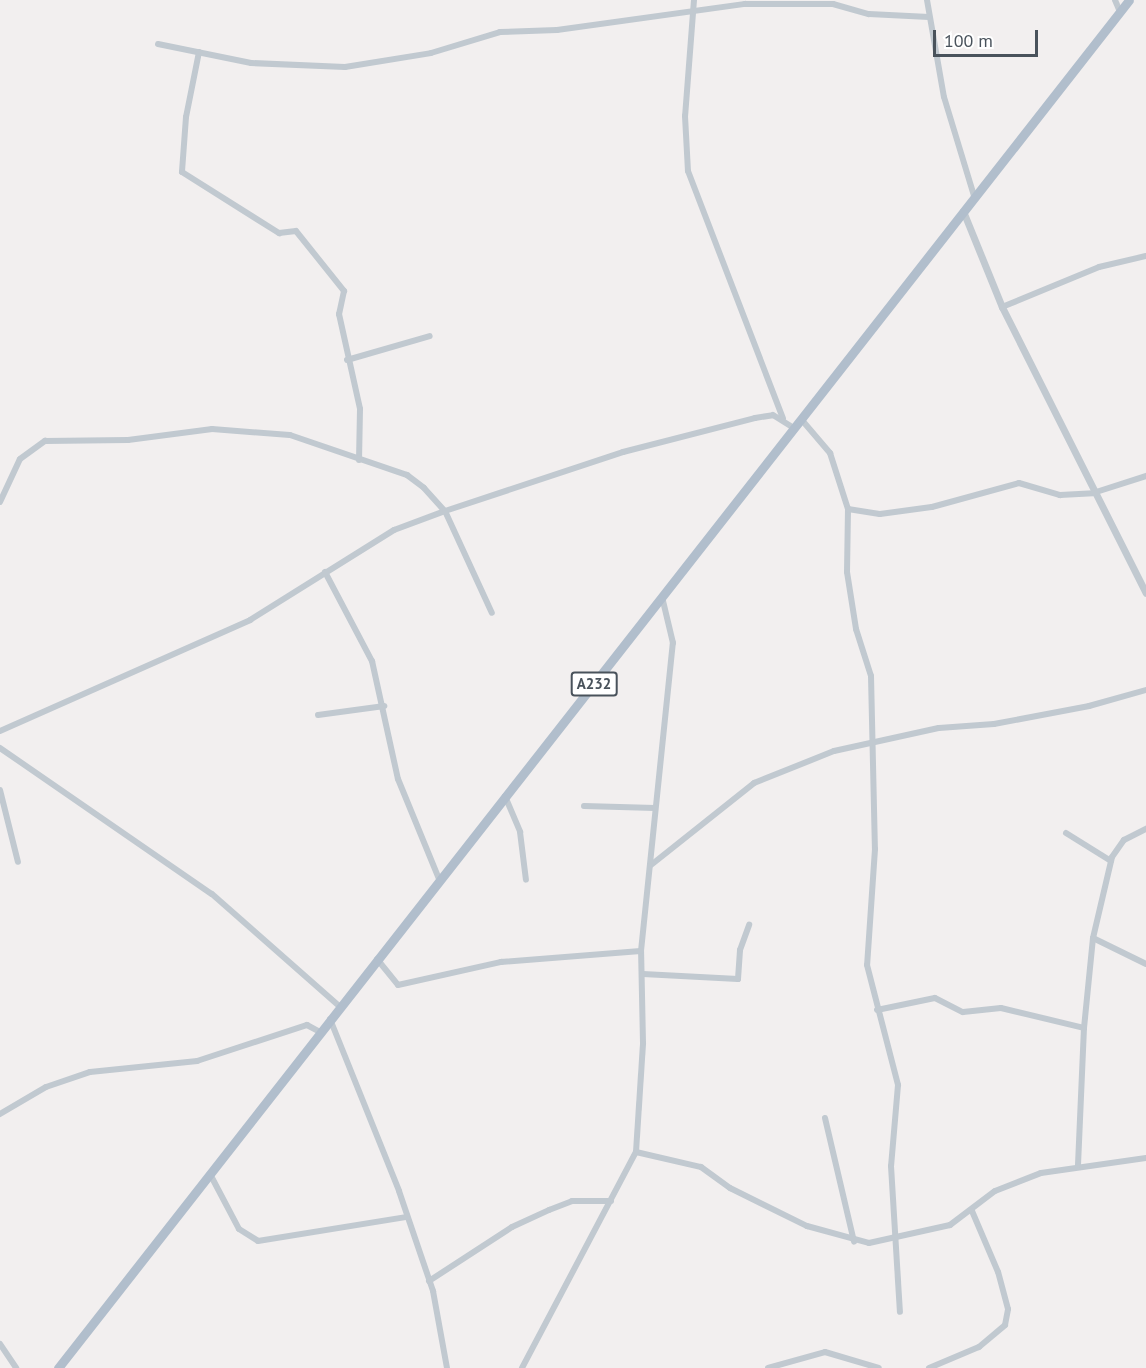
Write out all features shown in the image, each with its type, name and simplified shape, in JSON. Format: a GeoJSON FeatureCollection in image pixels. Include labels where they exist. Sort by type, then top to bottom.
{"type":"FeatureCollection","features":[{"type":"Feature","properties":{"kind":"main road","name":"A232"},"geometry":{"type":"LineString","coordinates":[[58,1368],[1129,0]]}},
{"type":"Feature","properties":{"kind":"street"},"geometry":{"type":"LineString","coordinates":[[694,0],[685,116],[688,171],[783,418],[794,428]]}},
{"type":"Feature","properties":{"kind":"street"},"geometry":{"type":"LineString","coordinates":[[927,0],[944,97],[974,196]]}},
{"type":"Feature","properties":{"kind":"street"},"geometry":{"type":"LineString","coordinates":[[1115,0],[1120,12]]}},
{"type":"Feature","properties":{"kind":"street"},"geometry":{"type":"LineString","coordinates":[[158,44],[251,63],[345,67],[431,53],[500,32],[554,30],[694,9],[797,1],[929,17]]}},
{"type":"Feature","properties":{"kind":"street"},"geometry":{"type":"LineString","coordinates":[[200,52],[186,117],[182,172],[279,233],[296,231],[344,291],[339,314],[347,360],[360,409],[359,460]]}},
{"type":"Feature","properties":{"kind":"street"},"geometry":{"type":"LineString","coordinates":[[963,211],[1002,307],[1093,494],[1146,593]]}},
{"type":"Feature","properties":{"kind":"street"},"geometry":{"type":"LineString","coordinates":[[1002,307],[1099,267],[1146,257]]}},
{"type":"Feature","properties":{"kind":"street"},"geometry":{"type":"LineString","coordinates":[[347,360],[430,336]]}},
{"type":"Feature","properties":{"kind":"street"},"geometry":{"type":"LineString","coordinates":[[0,730],[250,620],[394,530],[623,452],[755,417],[783,418]]}},
{"type":"Feature","properties":{"kind":"street"},"geometry":{"type":"LineString","coordinates":[[801,419],[830,453],[848,509],[847,572],[856,629],[871,676],[875,849],[867,965],[898,1085],[891,1166],[900,1312]]}},
{"type":"Feature","properties":{"kind":"street"},"geometry":{"type":"LineString","coordinates":[[0,502],[20,459],[45,441],[128,440],[226,429],[290,435],[407,475],[445,511],[492,613]]}},
{"type":"Feature","properties":{"kind":"street"},"geometry":{"type":"LineString","coordinates":[[848,509],[880,514],[932,507],[1019,483],[1060,495],[1093,494],[1146,476]]}},
{"type":"Feature","properties":{"kind":"street"},"geometry":{"type":"LineString","coordinates":[[325,572],[372,661],[384,706],[398,779],[439,879]]}},
{"type":"Feature","properties":{"kind":"street"},"geometry":{"type":"LineString","coordinates":[[522,1368],[636,1152],[643,974],[641,951],[673,643],[662,597]]}},
{"type":"Feature","properties":{"kind":"street"},"geometry":{"type":"LineString","coordinates":[[651,865],[754,783],[874,740],[952,725],[994,724],[1146,690]]}},
{"type":"Feature","properties":{"kind":"street"},"geometry":{"type":"LineString","coordinates":[[318,714],[384,706]]}},
{"type":"Feature","properties":{"kind":"street"},"geometry":{"type":"LineString","coordinates":[[0,748],[212,894],[340,1007]]}},
{"type":"Feature","properties":{"kind":"street"},"geometry":{"type":"LineString","coordinates":[[0,790],[18,862]]}},
{"type":"Feature","properties":{"kind":"street"},"geometry":{"type":"LineString","coordinates":[[505,796],[520,832],[526,880]]}},
{"type":"Feature","properties":{"kind":"street"},"geometry":{"type":"LineString","coordinates":[[584,806],[655,808]]}},
{"type":"Feature","properties":{"kind":"street"},"geometry":{"type":"LineString","coordinates":[[1078,1165],[1084,1029],[1093,938],[1112,861],[1124,840],[1146,829]]}},
{"type":"Feature","properties":{"kind":"street"},"geometry":{"type":"LineString","coordinates":[[1066,833],[1112,861]]}},
{"type":"Feature","properties":{"kind":"street"},"geometry":{"type":"LineString","coordinates":[[643,974],[738,979],[740,950],[749,925]]}},
{"type":"Feature","properties":{"kind":"street"},"geometry":{"type":"LineString","coordinates":[[1093,938],[1146,964]]}},
{"type":"Feature","properties":{"kind":"street"},"geometry":{"type":"LineString","coordinates":[[377,959],[398,985],[501,962],[641,951]]}},
{"type":"Feature","properties":{"kind":"street"},"geometry":{"type":"LineString","coordinates":[[878,1010],[935,998],[963,1012],[1002,1008],[1084,1029]]}},
{"type":"Feature","properties":{"kind":"street"},"geometry":{"type":"LineString","coordinates":[[330,1019],[407,1217],[429,1281],[447,1368]]}},
{"type":"Feature","properties":{"kind":"street"},"geometry":{"type":"LineString","coordinates":[[0,1114],[46,1087],[90,1072],[197,1061],[307,1025],[320,1032]]}},
{"type":"Feature","properties":{"kind":"street"},"geometry":{"type":"LineString","coordinates":[[825,1118],[854,1242]]}},
{"type":"Feature","properties":{"kind":"street"},"geometry":{"type":"LineString","coordinates":[[636,1152],[700,1167],[772,1209],[854,1242],[895,1239],[950,1225],[1016,1181],[1078,1165],[1146,1158]]}},
{"type":"Feature","properties":{"kind":"street"},"geometry":{"type":"LineString","coordinates":[[210,1174],[238,1229],[258,1241],[407,1217]]}},
{"type":"Feature","properties":{"kind":"street"},"geometry":{"type":"LineString","coordinates":[[429,1281],[512,1227],[549,1209],[573,1201],[611,1201]]}},
{"type":"Feature","properties":{"kind":"street"},"geometry":{"type":"LineString","coordinates":[[929,1368],[979,1347],[1005,1326],[1008,1309],[998,1272],[972,1211]]}},
{"type":"Feature","properties":{"kind":"street"},"geometry":{"type":"LineString","coordinates":[[0,1344],[16,1368]]}},
{"type":"Feature","properties":{"kind":"street"},"geometry":{"type":"LineString","coordinates":[[768,1368],[825,1352],[879,1368]]}},
{"type":"Feature","properties":{"kind":"street"},"geometry":{"type":"LineString","coordinates":[[850,1368],[851,1358]]}}]}
